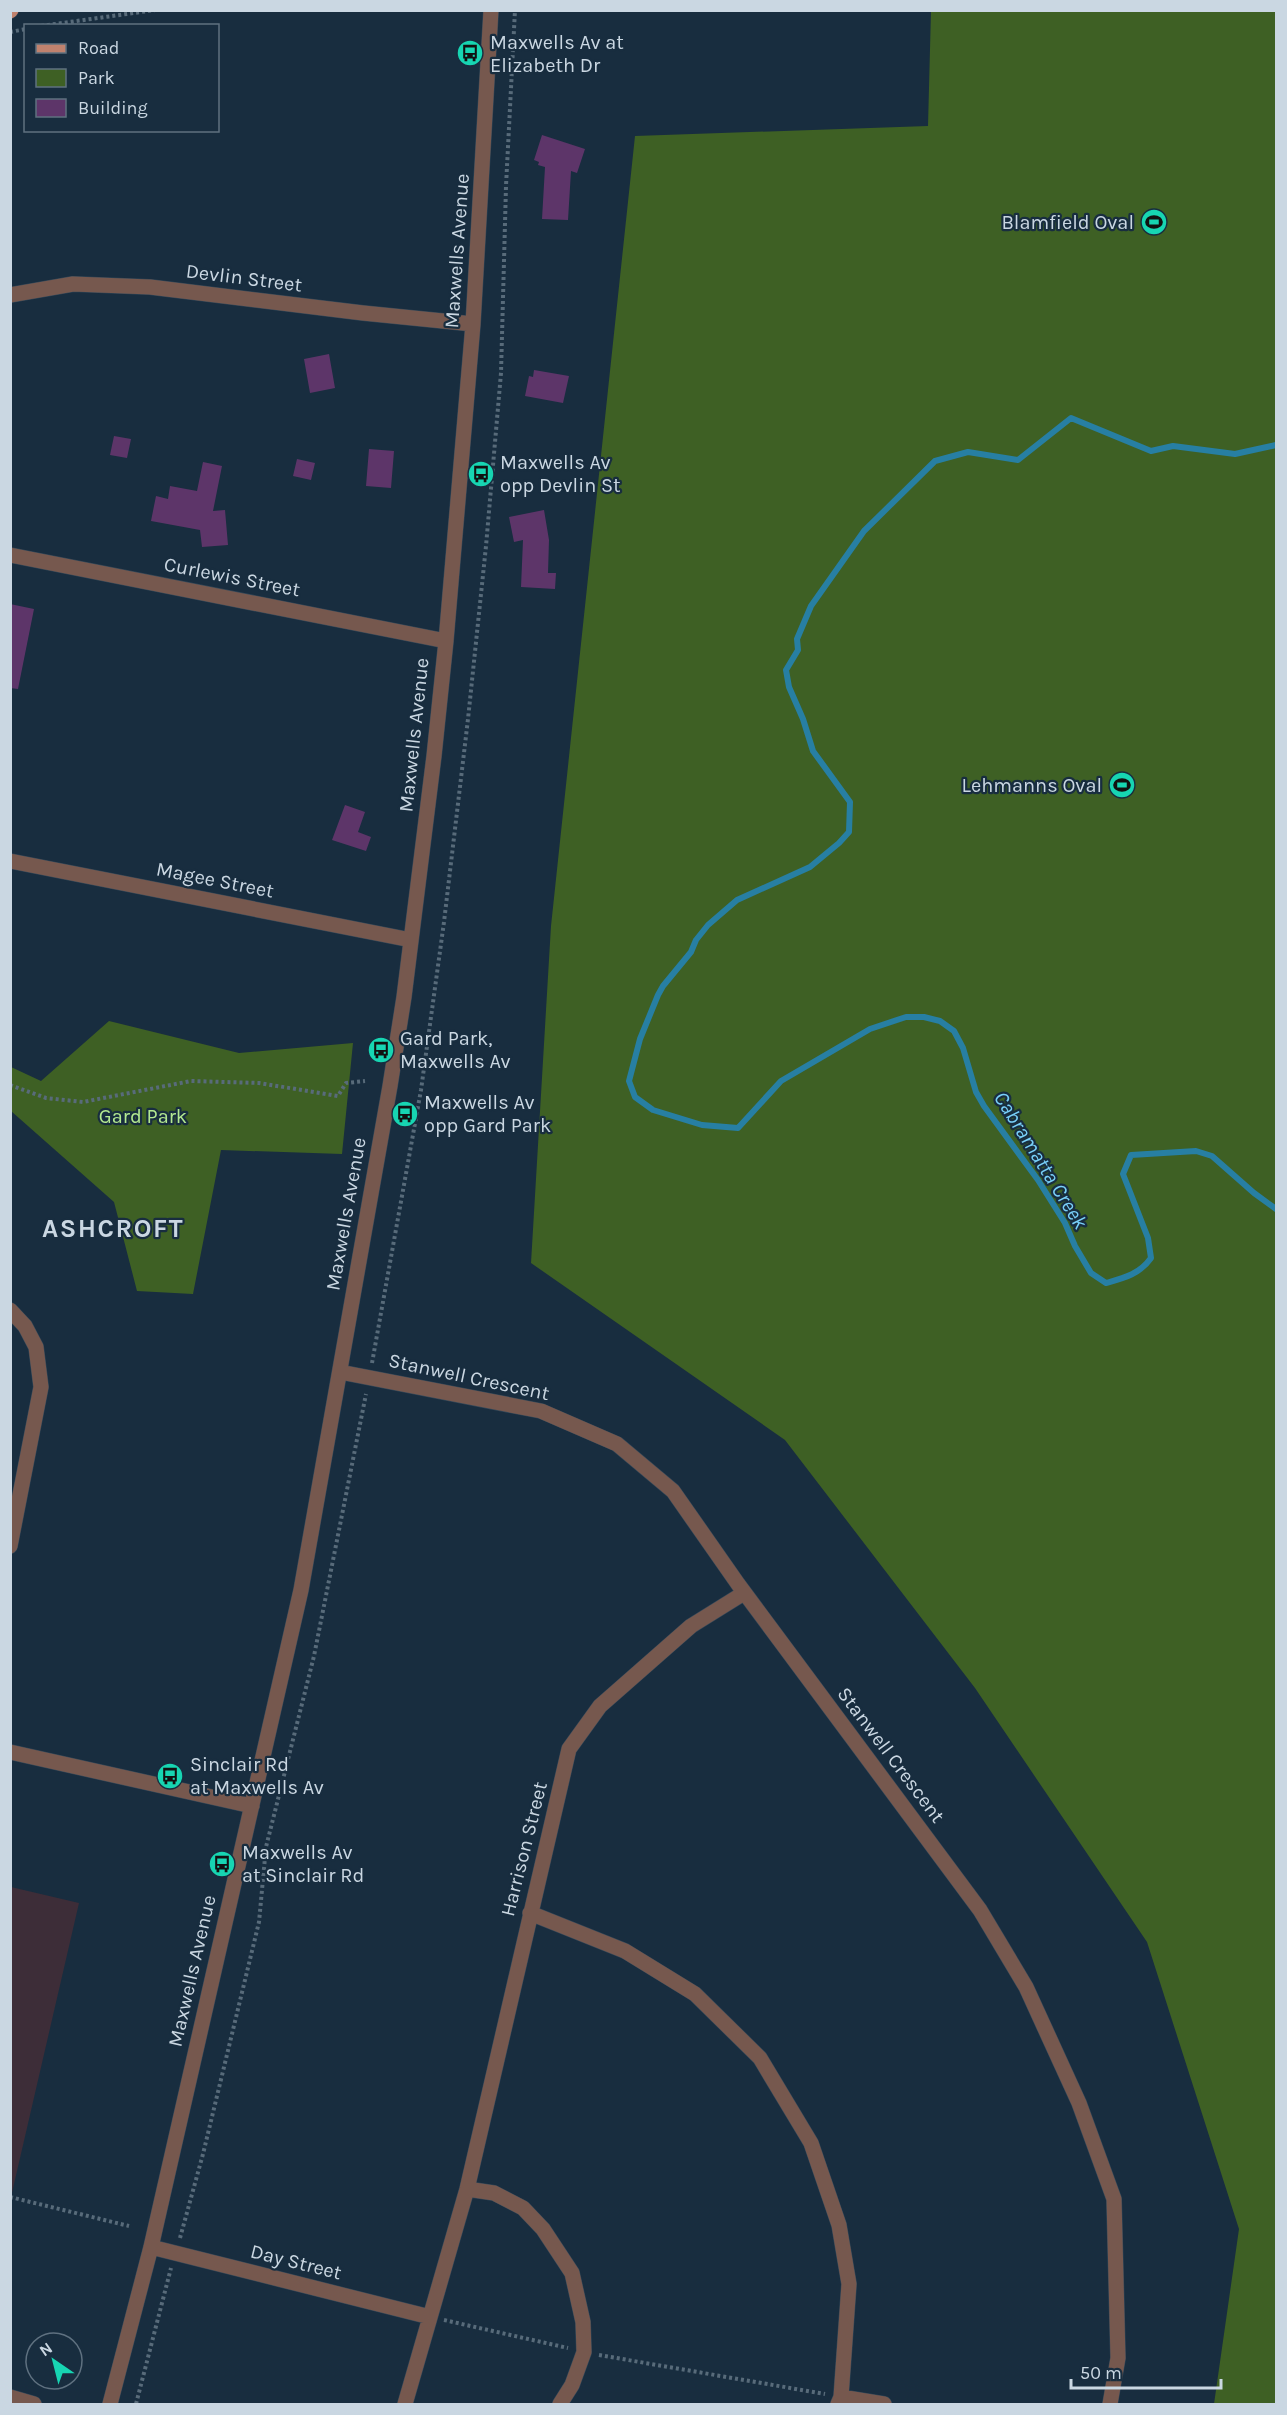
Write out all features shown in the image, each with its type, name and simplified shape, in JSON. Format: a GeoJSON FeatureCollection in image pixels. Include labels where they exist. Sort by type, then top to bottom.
{"type":"FeatureCollection","features":[{"type":"Feature","properties":{"kind":"street","name":"Maxwells Avenue"},"geometry":{"type":"LineString","coordinates":[[110,2404],[151,2247],[302,1590],[390,1086],[411,940],[446,641],[473,324],[491,10]]}},
{"type":"Feature","properties":{"kind":"street","name":"Devlin Street"},"geometry":{"type":"LineString","coordinates":[[10,295],[73,284],[150,287],[473,324]]}},
{"type":"Feature","properties":{"kind":"street","name":"Curlewis Street"},"geometry":{"type":"LineString","coordinates":[[10,555],[446,641]]}},
{"type":"Feature","properties":{"kind":"street","name":"Magee Street"},"geometry":{"type":"LineString","coordinates":[[12,864],[411,940]]}},
{"type":"Feature","properties":{"kind":"street"},"geometry":{"type":"LineString","coordinates":[[10,1310],[25,1326],[36,1347],[41,1387],[10,1546]]}},
{"type":"Feature","properties":{"kind":"street","name":"Stanwell Crescent"},"geometry":{"type":"LineString","coordinates":[[340,1372],[541,1411],[617,1444],[673,1491],[744,1593],[981,1910],[1026,1987],[1078,2103],[1114,2199],[1118,2358],[1110,2404]]}},
{"type":"Feature","properties":{"kind":"street","name":"Harrison Street"},"geometry":{"type":"LineString","coordinates":[[405,2404],[467,2190],[569,1749],[600,1706],[691,1626],[744,1593]]}},
{"type":"Feature","properties":{"kind":"street"},"geometry":{"type":"LineString","coordinates":[[10,1752],[252,1806]]}},
{"type":"Feature","properties":{"kind":"street"},"geometry":{"type":"LineString","coordinates":[[530,1913],[624,1951],[695,1994],[760,2058],[811,2144],[839,2225],[849,2284],[840,2401],[884,2404]]}},
{"type":"Feature","properties":{"kind":"street"},"geometry":{"type":"LineString","coordinates":[[467,2190],[495,2193],[523,2208],[543,2229],[572,2272],[583,2322],[584,2352],[572,2385],[560,2404]]}},
{"type":"Feature","properties":{"kind":"street","name":"Day Street"},"geometry":{"type":"LineString","coordinates":[[151,2247],[430,2317]]}},
{"type":"Feature","properties":{"kind":"street"},"geometry":{"type":"LineString","coordinates":[[10,2397],[34,2404]]}},
{"type":"Feature","properties":{"kind":"path"},"geometry":{"type":"LineString","coordinates":[[55,24],[155,10]]}},
{"type":"Feature","properties":{"kind":"path"},"geometry":{"type":"LineString","coordinates":[[10,1085],[46,1098],[83,1102],[191,1081],[259,1083],[338,1096],[346,1083],[365,1081]]}},
{"type":"Feature","properties":{"kind":"path"},"geometry":{"type":"LineString","coordinates":[[10,2197],[129,2226]]}},
{"type":"Feature","properties":{"kind":"path"},"geometry":{"type":"LineString","coordinates":[[430,2317],[584,2352],[840,2401]]}},
{"type":"Feature","properties":{"kind":"shaded area"},"geometry":{"type":"Polygon","coordinates":[[[10,1887],[79,1903],[11,2197],[10,1887]]]}},
{"type":"Feature","properties":{"kind":"green space"},"geometry":{"type":"Polygon","coordinates":[[[931,11],[1276,11],[1276,2404],[1214,2404],[1239,2229],[1147,1942],[975,1688],[785,1440],[531,1263],[551,926],[635,136],[928,126],[931,11]]]}},
{"type":"Feature","properties":{"kind":"green space","name":"Gard Park"},"geometry":{"type":"Polygon","coordinates":[[[109,1021],[239,1053],[353,1043],[342,1154],[221,1150],[193,1294],[137,1291],[114,1202],[11,1111],[11,1067],[41,1081],[109,1021]]]}},
{"type":"Feature","properties":{"kind":"building"},"geometry":{"type":"Polygon","coordinates":[[[542,135],[585,149],[577,173],[571,171],[568,220],[542,219],[545,167],[538,165],[539,162],[534,160],[542,135]]]}},
{"type":"Feature","properties":{"kind":"building"},"geometry":{"type":"Polygon","coordinates":[[[329,354],[335,388],[310,393],[304,359],[329,354]]]}},
{"type":"Feature","properties":{"kind":"building"},"geometry":{"type":"Polygon","coordinates":[[[534,370],[569,376],[563,403],[525,396],[529,376],[533,377],[534,370]]]}},
{"type":"Feature","properties":{"kind":"building"},"geometry":{"type":"Polygon","coordinates":[[[114,436],[131,439],[127,458],[110,455],[114,436]]]}},
{"type":"Feature","properties":{"kind":"building"},"geometry":{"type":"Polygon","coordinates":[[[369,449],[394,451],[391,488],[366,486],[369,449]]]}},
{"type":"Feature","properties":{"kind":"building"},"geometry":{"type":"Polygon","coordinates":[[[297,459],[315,463],[311,480],[293,476],[297,459]]]}},
{"type":"Feature","properties":{"kind":"building"},"geometry":{"type":"Polygon","coordinates":[[[203,462],[222,466],[213,511],[225,510],[228,545],[202,547],[200,530],[151,521],[156,496],[168,499],[170,486],[197,491],[203,462]]]}},
{"type":"Feature","properties":{"kind":"building"},"geometry":{"type":"Polygon","coordinates":[[[544,510],[549,540],[548,573],[556,573],[555,589],[521,587],[523,540],[514,542],[509,517],[544,510]]]}},
{"type":"Feature","properties":{"kind":"building"},"geometry":{"type":"Polygon","coordinates":[[[10,604],[34,609],[18,689],[10,688],[10,604]]]}},
{"type":"Feature","properties":{"kind":"building"},"geometry":{"type":"Polygon","coordinates":[[[345,805],[365,812],[358,832],[371,837],[366,851],[332,840],[345,805]]]}},
{"type":"Feature","properties":{"kind":"waterway","name":"Cabramatta Creek"},"geometry":{"type":"LineString","coordinates":[[1276,445],[1235,454],[1173,446],[1151,451],[1071,418],[1018,460],[968,452],[935,461],[864,531],[811,606],[797,639],[798,650],[786,670],[789,687],[803,719],[813,751],[850,802],[849,832],[810,867],[737,900],[708,925],[696,940],[691,952],[658,995],[640,1039],[629,1081],[635,1097],[653,1110],[702,1125],[738,1128],[781,1081],[870,1029],[906,1017],[924,1017],[940,1021],[954,1031],[963,1048],[976,1092],[984,1106],[1038,1180],[1065,1223],[1091,1273],[1106,1283],[1137,1272],[1151,1258],[1148,1238],[1123,1174],[1131,1155],[1196,1151],[1212,1156],[1276,1209]]}},
{"type":"Feature","properties":{"kind":"place","name":"Maxwells Av at Elizabeth Dr"},"geometry":{"type":"Point","coordinates":[470,53]}},
{"type":"Feature","properties":{"kind":"place","name":"Blamfield Oval"},"geometry":{"type":"Point","coordinates":[1154,222]}},
{"type":"Feature","properties":{"kind":"place","name":"Maxwells Av opp Devlin St"},"geometry":{"type":"Point","coordinates":[481,474]}},
{"type":"Feature","properties":{"kind":"place","name":"Lehmanns Oval"},"geometry":{"type":"Point","coordinates":[1122,785]}},
{"type":"Feature","properties":{"kind":"place","name":"Gard Park, Maxwells Av"},"geometry":{"type":"Point","coordinates":[381,1050]}},
{"type":"Feature","properties":{"kind":"place","name":"Maxwells Av opp Gard Park"},"geometry":{"type":"Point","coordinates":[405,1114]}},
{"type":"Feature","properties":{"kind":"place","name":"Sinclair Rd at Maxwells Av"},"geometry":{"type":"Point","coordinates":[170,1776]}},
{"type":"Feature","properties":{"kind":"place","name":"Maxwells Av at Sinclair Rd"},"geometry":{"type":"Point","coordinates":[222,1864]}},
{"type":"Feature","properties":{"kind":"district","name":"ASHCROFT"},"geometry":{"type":"Point","coordinates":[113,1228]}}]}
